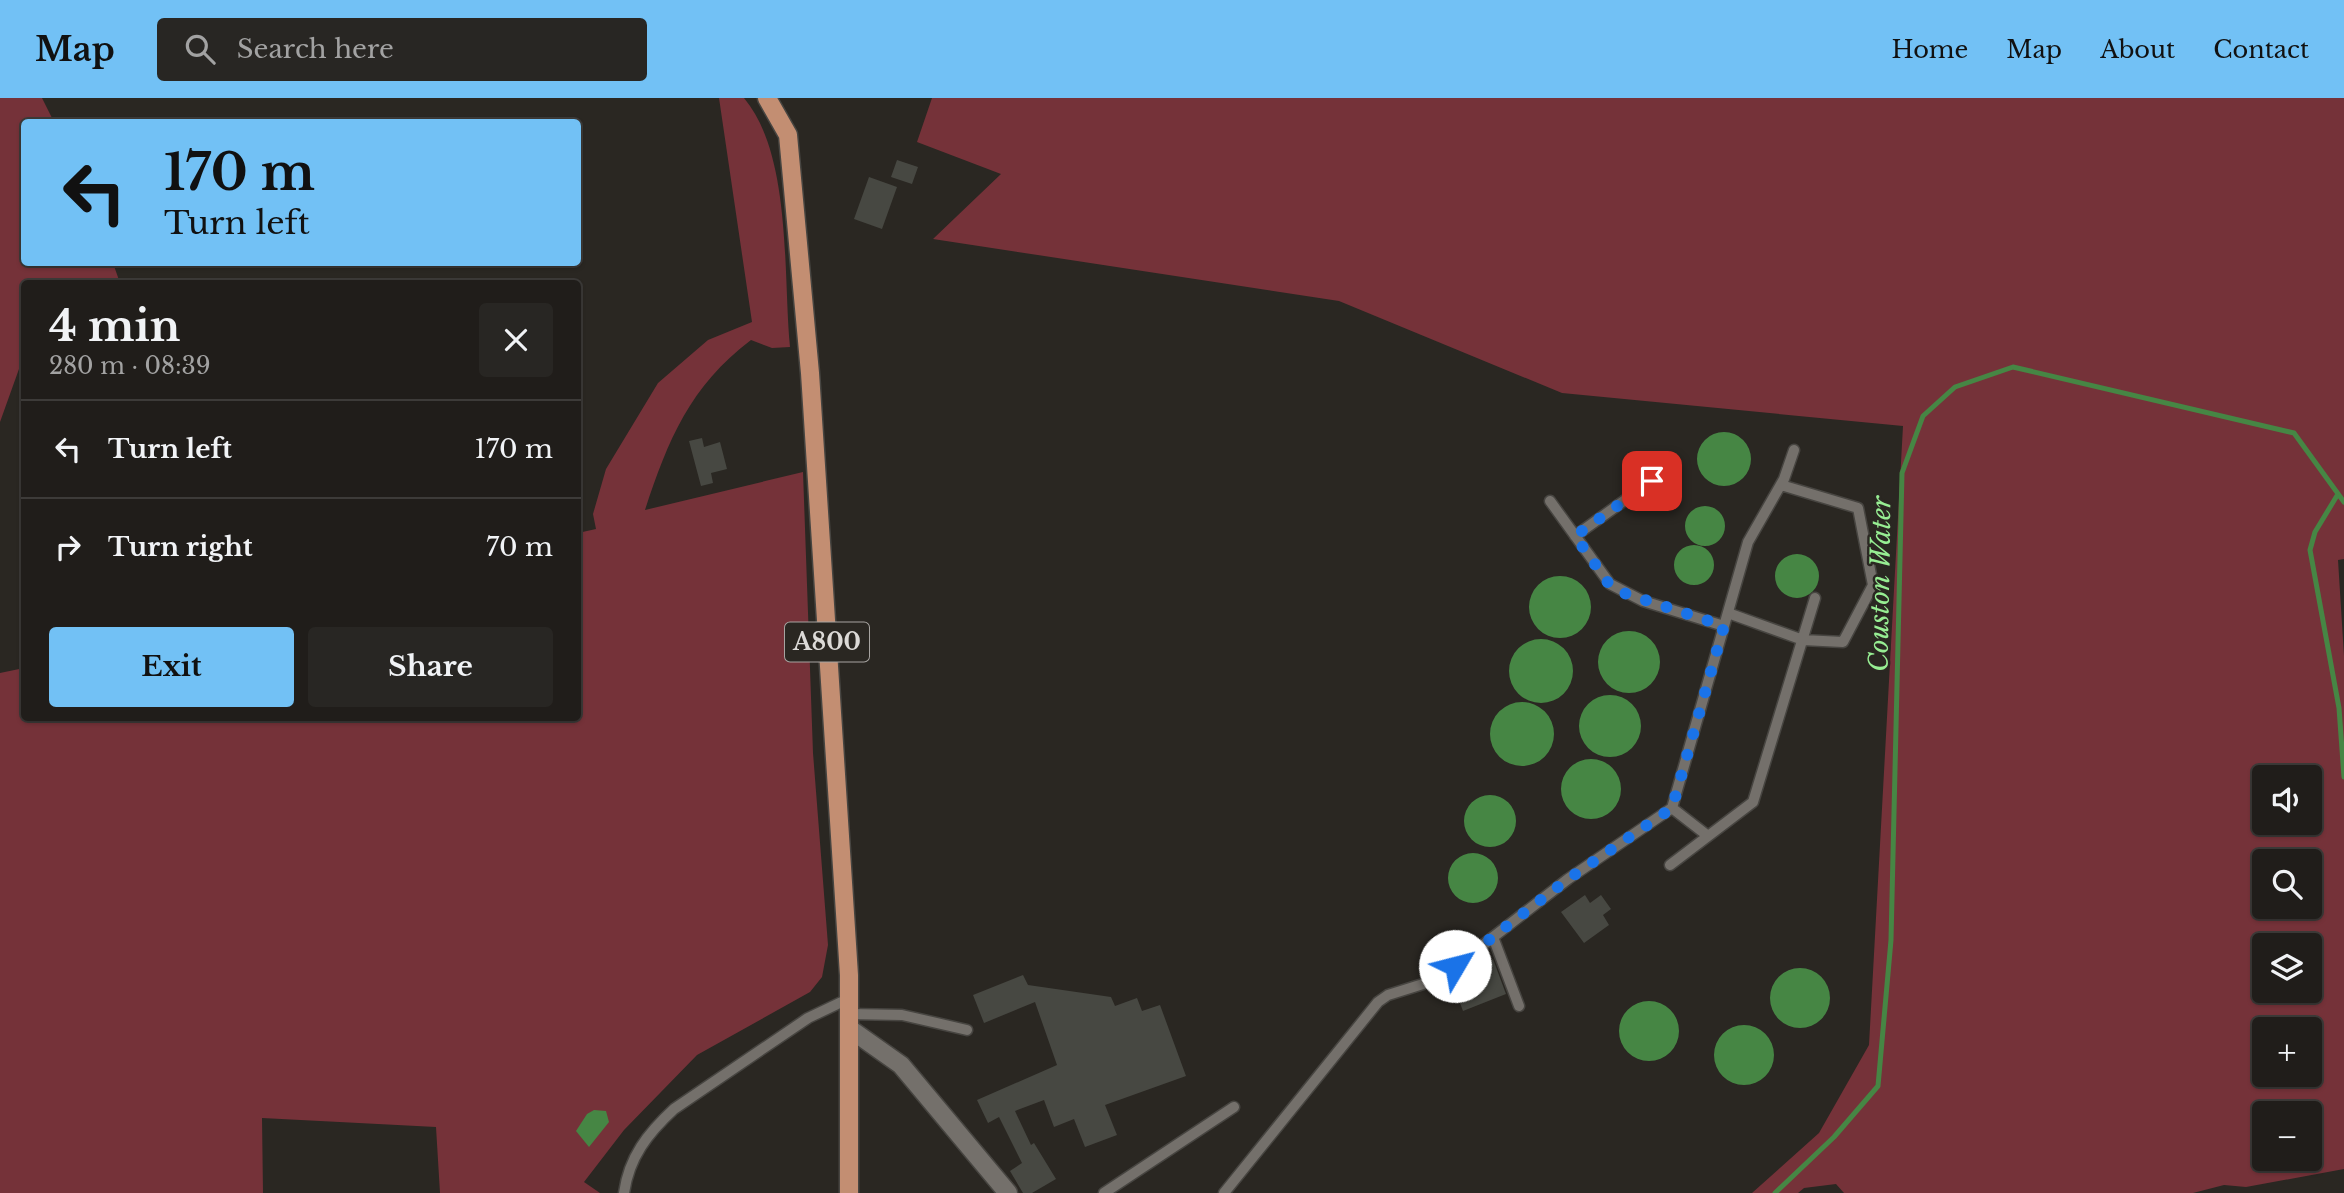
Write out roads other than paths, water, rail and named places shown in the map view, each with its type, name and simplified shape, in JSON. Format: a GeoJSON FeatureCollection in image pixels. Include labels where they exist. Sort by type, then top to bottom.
{"type":"FeatureCollection","features":[{"type":"Feature","properties":{"kind":"main road","name":"A800"},"geometry":{"type":"LineString","coordinates":[[767,98],[788,135],[810,373],[850,1014],[849,1193]]}},
{"type":"Feature","properties":{"kind":"street"},"geometry":{"type":"LineString","coordinates":[[850,1014],[901,1065],[1008,1193]]}},
{"type":"Feature","properties":{"kind":"lane"},"geometry":{"type":"LineString","coordinates":[[1224,1193],[1378,1002],[1388,995],[1439,979],[1568,879],[1672,808],[1748,542],[1781,485],[1794,450]]}},
{"type":"Feature","properties":{"kind":"lane"},"geometry":{"type":"LineString","coordinates":[[1575,536],[1671,467]]}},
{"type":"Feature","properties":{"kind":"lane"},"geometry":{"type":"LineString","coordinates":[[1728,613],[1803,640],[1843,642],[1873,585],[1858,508],[1781,485]]}},
{"type":"Feature","properties":{"kind":"lane"},"geometry":{"type":"LineString","coordinates":[[1550,501],[1609,584],[1621,592],[1724,626]]}},
{"type":"Feature","properties":{"kind":"lane"},"geometry":{"type":"LineString","coordinates":[[1670,865],[1753,802],[1815,598]]}},
{"type":"Feature","properties":{"kind":"lane"},"geometry":{"type":"LineString","coordinates":[[1672,808],[1708,836]]}},
{"type":"Feature","properties":{"kind":"lane"},"geometry":{"type":"LineString","coordinates":[[1493,937],[1519,1006]]}},
{"type":"Feature","properties":{"kind":"lane"},"geometry":{"type":"LineString","coordinates":[[624,1193],[634,1154],[674,1108],[808,1018],[850,1014],[902,1015],[967,1030]]}},
{"type":"Feature","properties":{"kind":"lane"},"geometry":{"type":"LineString","coordinates":[[1104,1193],[1234,1107]]}},
{"type":"Feature","properties":{"kind":"waterway","name":"Couston Water"},"geometry":{"type":"LineString","coordinates":[[1775,1193],[1834,1137],[1878,1086],[1891,940],[1902,473],[1923,416],[1955,387],[2013,367],[2294,433],[2344,502]]}},
{"type":"Feature","properties":{"kind":"waterway"},"geometry":{"type":"LineString","coordinates":[[2338,494],[2315,532],[2310,550],[2339,708],[2344,777]]}}]}
